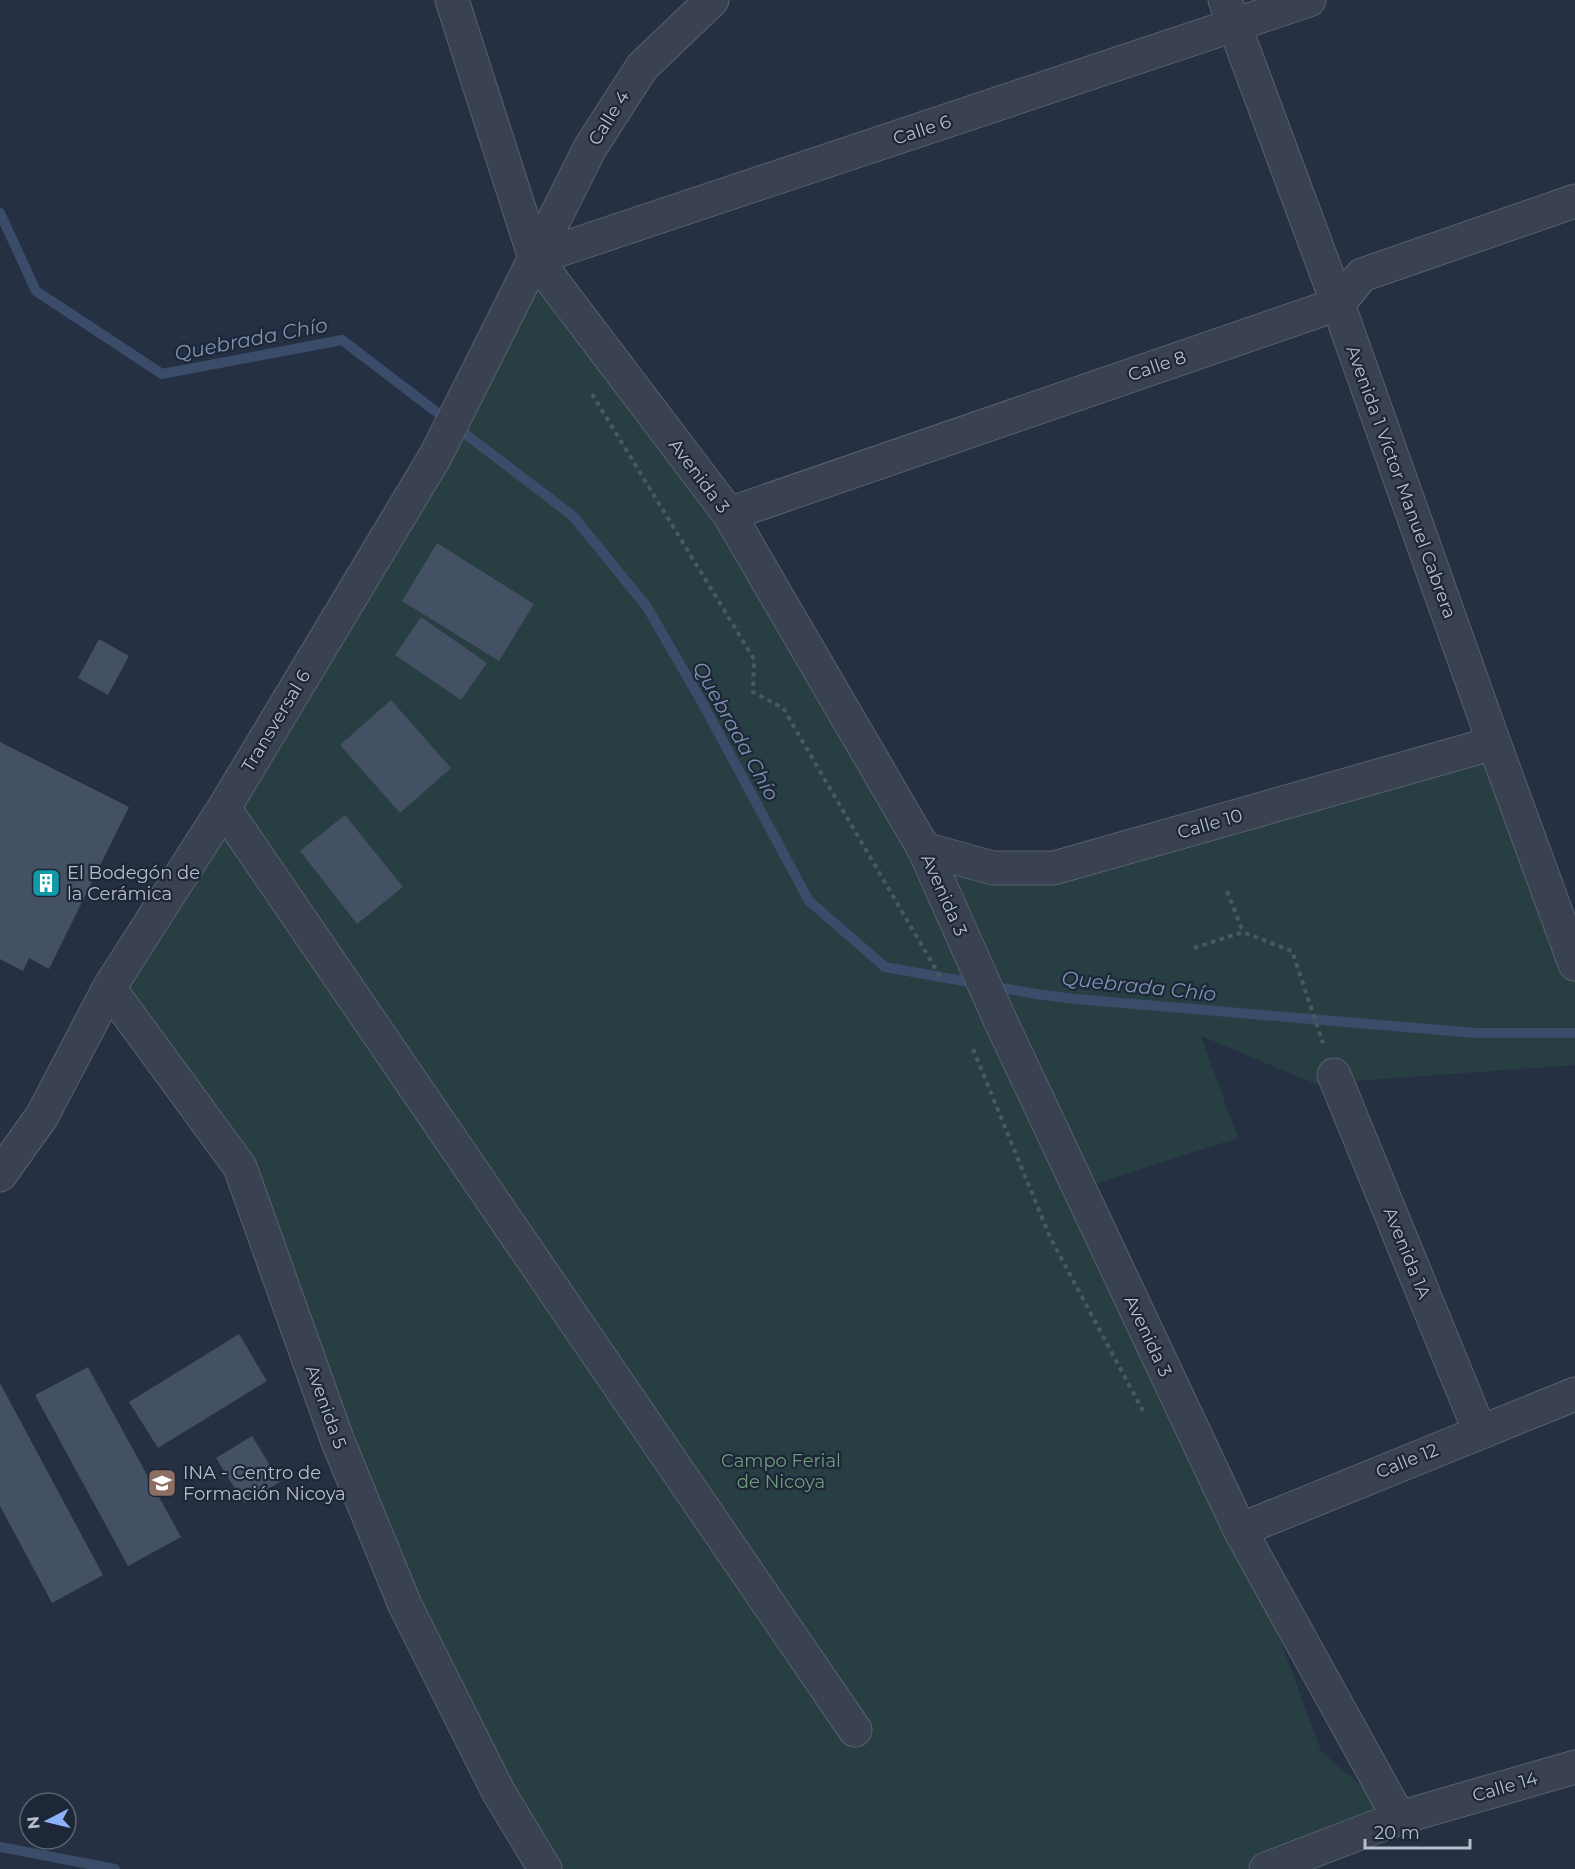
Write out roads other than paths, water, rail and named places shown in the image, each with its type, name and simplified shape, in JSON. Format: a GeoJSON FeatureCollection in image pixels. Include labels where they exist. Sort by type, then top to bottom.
{"type":"FeatureCollection","features":[{"type":"Feature","properties":{"kind":"street","name":"Avenida 3"},"geometry":{"type":"LineString","coordinates":[[452,0],[535,258],[729,514],[924,849],[1001,1022],[1240,1530],[1399,1818]]}},
{"type":"Feature","properties":{"kind":"street","name":"Calle 4"},"geometry":{"type":"LineString","coordinates":[[535,258],[590,148],[642,67],[712,0]]}},
{"type":"Feature","properties":{"kind":"street","name":"Calle 6"},"geometry":{"type":"LineString","coordinates":[[535,258],[1230,13],[1309,0]]}},
{"type":"Feature","properties":{"kind":"street","name":"Avenida 1 Víctor Manuel Cabrera"},"geometry":{"type":"LineString","coordinates":[[1230,13],[1338,304],[1575,964]]}},
{"type":"Feature","properties":{"kind":"street"},"geometry":{"type":"LineString","coordinates":[[1338,304],[1362,275],[1575,201]]}},
{"type":"Feature","properties":{"kind":"street","name":"Transversal 6"},"geometry":{"type":"LineString","coordinates":[[0,1175],[42,1116],[109,988],[224,808],[436,455],[535,258]]}},
{"type":"Feature","properties":{"kind":"street","name":"Calle 8"},"geometry":{"type":"LineString","coordinates":[[729,514],[1338,304]]}},
{"type":"Feature","properties":{"kind":"street","name":"Calle 10"},"geometry":{"type":"LineString","coordinates":[[924,849],[993,868],[1054,868],[1494,743]]}},
{"type":"Feature","properties":{"kind":"street"},"geometry":{"type":"LineString","coordinates":[[224,808],[855,1730]]}},
{"type":"Feature","properties":{"kind":"street","name":"Avenida 5"},"geometry":{"type":"LineString","coordinates":[[109,988],[240,1167],[337,1439],[405,1605],[498,1791],[545,1869]]}},
{"type":"Feature","properties":{"kind":"street","name":"Avenida 1A"},"geometry":{"type":"LineString","coordinates":[[1334,1075],[1480,1432]]}},
{"type":"Feature","properties":{"kind":"street","name":"Calle 12"},"geometry":{"type":"LineString","coordinates":[[1240,1530],[1575,1394]]}},
{"type":"Feature","properties":{"kind":"street","name":"Calle 14"},"geometry":{"type":"LineString","coordinates":[[1266,1869],[1399,1818],[1575,1767]]}},
{"type":"Feature","properties":{"kind":"waterway","name":"Quebrada Chío"},"geometry":{"type":"LineString","coordinates":[[0,213],[36,291],[162,374],[342,340],[573,516],[647,607],[703,704],[809,901],[885,967],[1075,999],[1476,1033],[1575,1033]]}},
{"type":"Feature","properties":{"kind":"waterway"},"geometry":{"type":"LineString","coordinates":[[0,1847],[115,1869]]}},
{"type":"Feature","properties":{"kind":"place","name":"El Bodegón de la Cerámica"},"geometry":{"type":"Point","coordinates":[46,883]}},
{"type":"Feature","properties":{"kind":"place","name":"INA - Centro de Formación Nicoya"},"geometry":{"type":"Point","coordinates":[162,1483]}},
{"type":"Feature","properties":{"kind":"park label","name":"Campo Ferial de Nicoya"},"geometry":{"type":"Point","coordinates":[781,1471]}}]}
